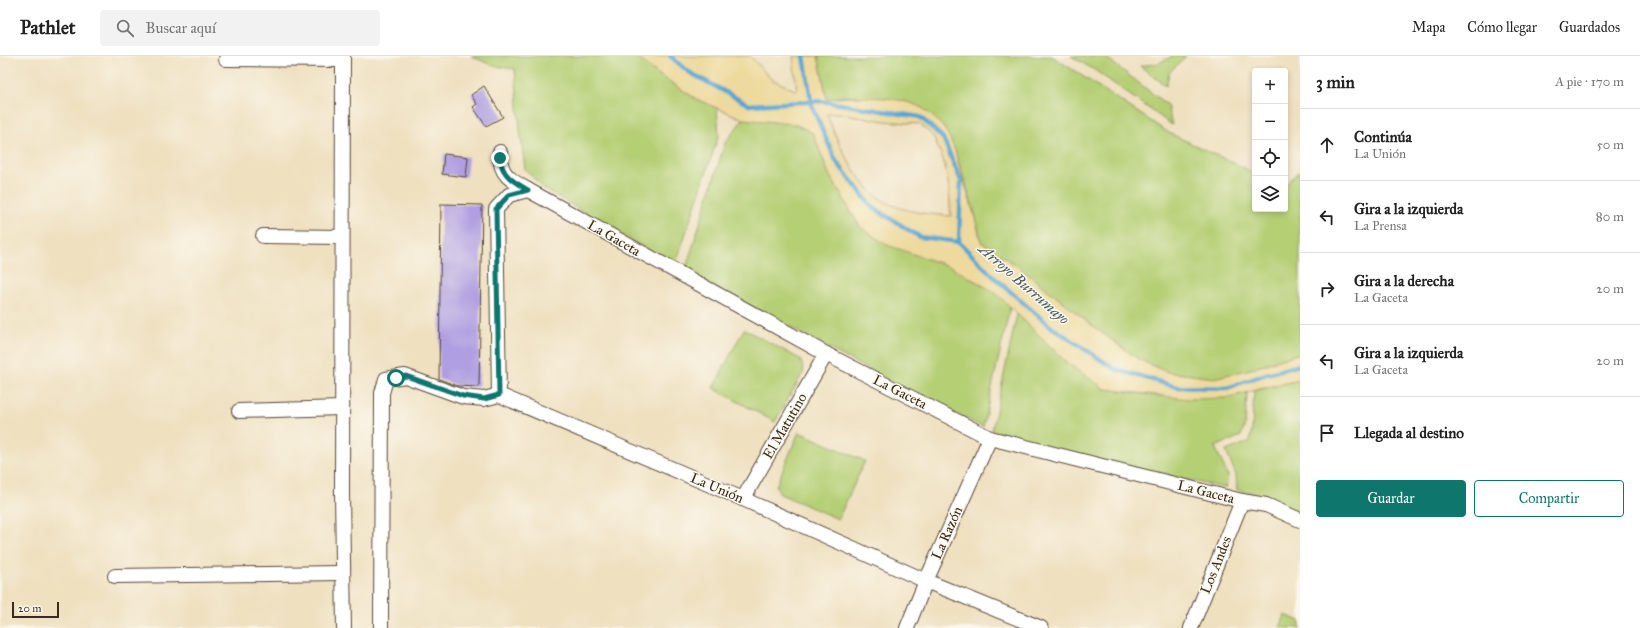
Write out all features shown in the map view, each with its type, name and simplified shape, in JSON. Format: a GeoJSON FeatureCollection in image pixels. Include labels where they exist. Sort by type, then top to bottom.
{"type":"FeatureCollection","features":[{"type":"Feature","properties":{"kind":"street"},"geometry":{"type":"LineString","coordinates":[[226,59],[343,58],[342,408],[344,628]]}},
{"type":"Feature","properties":{"kind":"street","name":"La Gaceta"},"geometry":{"type":"LineString","coordinates":[[500,152],[501,168],[509,178],[528,190],[826,354],[990,438],[1242,501],[1266,505],[1300,520]]}},
{"type":"Feature","properties":{"kind":"street"},"geometry":{"type":"LineString","coordinates":[[381,628],[382,393],[386,380],[406,376],[463,396],[484,399],[499,395],[496,209],[509,195],[528,190]]}},
{"type":"Feature","properties":{"kind":"street"},"geometry":{"type":"LineString","coordinates":[[263,236],[342,236]]}},
{"type":"Feature","properties":{"kind":"street","name":"El Matutino"},"geometry":{"type":"LineString","coordinates":[[743,499],[826,354]]}},
{"type":"Feature","properties":{"kind":"street","name":"La Unión"},"geometry":{"type":"LineString","coordinates":[[499,395],[743,499],[926,581],[1041,628]]}},
{"type":"Feature","properties":{"kind":"street"},"geometry":{"type":"LineString","coordinates":[[239,411],[342,408]]}},
{"type":"Feature","properties":{"kind":"street","name":"La Razón"},"geometry":{"type":"LineString","coordinates":[[907,628],[926,581],[990,438]]}},
{"type":"Feature","properties":{"kind":"street","name":"Los Andes"},"geometry":{"type":"LineString","coordinates":[[1191,628],[1242,501]]}},
{"type":"Feature","properties":{"kind":"street"},"geometry":{"type":"LineString","coordinates":[[115,576],[343,573]]}},
{"type":"Feature","properties":{"kind":"green space"},"geometry":{"type":"Polygon","coordinates":[[[471,56],[635,56],[661,76],[698,100],[717,108],[719,134],[675,266],[543,188],[525,169],[515,69],[494,66],[471,56]]]}},
{"type":"Feature","properties":{"kind":"green space"},"geometry":{"type":"Polygon","coordinates":[[[818,56],[1052,56],[1169,133],[1252,172],[1252,212],[1288,212],[1288,183],[1300,171],[1300,353],[1251,369],[1214,378],[1167,372],[1140,360],[1094,327],[1020,268],[981,242],[975,213],[954,148],[943,127],[922,108],[888,99],[844,96],[827,99],[818,56]]]}},
{"type":"Feature","properties":{"kind":"green space"},"geometry":{"type":"Polygon","coordinates":[[[1071,56],[1104,56],[1167,105],[1172,125],[1096,71],[1071,56]]]}},
{"type":"Feature","properties":{"kind":"green space"},"geometry":{"type":"Polygon","coordinates":[[[1173,56],[1186,56],[1169,73],[1166,86],[1140,66],[1159,63],[1173,56]]]}},
{"type":"Feature","properties":{"kind":"green space"},"geometry":{"type":"Polygon","coordinates":[[[743,119],[795,124],[813,133],[829,174],[860,227],[919,256],[951,267],[996,293],[1010,307],[983,427],[893,383],[685,271],[725,143],[743,119]]]}},
{"type":"Feature","properties":{"kind":"green space"},"geometry":{"type":"Polygon","coordinates":[[[1017,314],[1041,337],[1105,389],[1158,396],[1226,398],[1247,393],[1245,425],[1241,436],[1215,447],[1228,476],[1226,488],[1078,456],[1020,440],[992,430],[1017,314]]]}},
{"type":"Feature","properties":{"kind":"green space"},"geometry":{"type":"Polygon","coordinates":[[[744,329],[800,359],[804,371],[775,422],[713,388],[744,329]]]}},
{"type":"Feature","properties":{"kind":"green space"},"geometry":{"type":"Polygon","coordinates":[[[1300,380],[1300,512],[1247,492],[1237,490],[1236,475],[1226,451],[1249,442],[1252,430],[1254,391],[1300,380]]]}},
{"type":"Feature","properties":{"kind":"green space"},"geometry":{"type":"Polygon","coordinates":[[[799,432],[865,461],[838,519],[780,494],[776,486],[799,432]]]}},
{"type":"Feature","properties":{"kind":"green space"},"geometry":{"type":"Polygon","coordinates":[[[1285,615],[1300,621],[1300,628],[1280,628],[1285,615]]]}},
{"type":"Feature","properties":{"kind":"sand"},"geometry":{"type":"Polygon","coordinates":[[[635,56],[750,56],[771,79],[797,91],[793,56],[818,56],[827,99],[875,97],[899,100],[920,107],[936,119],[949,137],[954,149],[981,242],[1020,268],[1094,327],[1140,360],[1167,372],[1214,378],[1251,369],[1300,353],[1300,380],[1226,398],[1189,399],[1105,389],[1067,363],[996,293],[951,267],[887,245],[860,227],[829,174],[813,133],[795,124],[743,119],[698,100],[661,76],[635,56]],[[840,113],[827,114],[848,160],[862,181],[879,198],[887,203],[905,209],[923,213],[951,216],[948,180],[943,159],[933,136],[920,124],[884,121],[840,113]]]}},
{"type":"Feature","properties":{"kind":"building"},"geometry":{"type":"Polygon","coordinates":[[[484,86],[503,117],[486,126],[473,107],[477,104],[471,95],[484,86]]]}},
{"type":"Feature","properties":{"kind":"building"},"geometry":{"type":"Polygon","coordinates":[[[444,154],[468,157],[466,177],[442,174],[444,154]]]}},
{"type":"Feature","properties":{"kind":"building"},"geometry":{"type":"Polygon","coordinates":[[[441,204],[482,205],[479,387],[458,386],[439,379],[441,204]]]}},
{"type":"Feature","properties":{"kind":"waterway","name":"Arroyo Burrumayo"},"geometry":{"type":"LineString","coordinates":[[670,56],[689,72],[749,105],[821,101],[920,117],[943,138],[961,181],[959,242],[996,279],[1050,326],[1115,369],[1177,387],[1227,388],[1266,374],[1300,365]]}},
{"type":"Feature","properties":{"kind":"waterway","name":"Arroyo Burrumayo"},"geometry":{"type":"LineString","coordinates":[[804,56],[812,106],[836,161],[872,207],[920,237],[959,242]]}},
{"type":"Feature","properties":{"kind":"route"},"geometry":{"type":"LineString","coordinates":[[396,378],[406,376],[463,396],[484,399],[499,395],[496,209],[509,195],[528,190],[509,178],[501,168],[500,158]]}}]}
